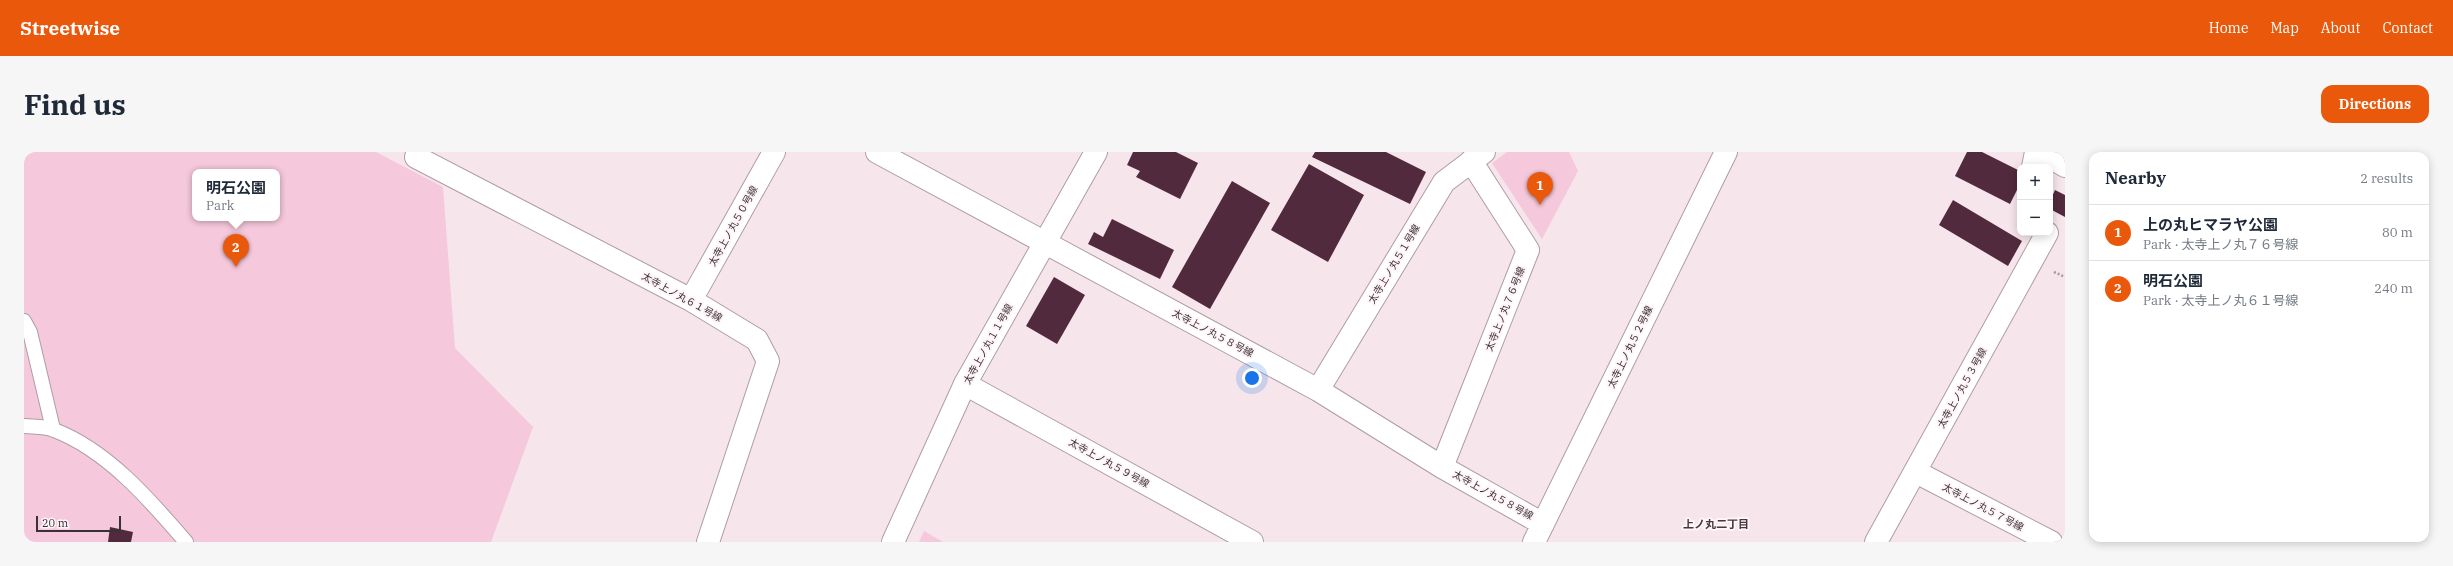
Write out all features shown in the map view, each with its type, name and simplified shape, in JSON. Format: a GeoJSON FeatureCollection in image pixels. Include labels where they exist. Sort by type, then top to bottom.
{"type":"FeatureCollection","features":[{"type":"Feature","properties":{"kind":"street","name":"太寺上ノ丸５０号線"},"geometry":{"type":"LineString","coordinates":[[692,300],[774,152]]}},
{"type":"Feature","properties":{"kind":"street","name":"太寺上ノ丸５８号線"},"geometry":{"type":"LineString","coordinates":[[877,152],[1318,390],[1442,467],[1539,533]]}},
{"type":"Feature","properties":{"kind":"street","name":"太寺上ノ丸１１号線"},"geometry":{"type":"LineString","coordinates":[[893,542],[965,384],[1096,152]]}},
{"type":"Feature","properties":{"kind":"street","name":"太寺上ノ丸５２号線"},"geometry":{"type":"LineString","coordinates":[[1539,533],[1726,152]]}},
{"type":"Feature","properties":{"kind":"street"},"geometry":{"type":"LineString","coordinates":[[2034,164],[2036,152]]}},
{"type":"Feature","properties":{"kind":"street"},"geometry":{"type":"LineString","coordinates":[[2040,152],[2065,166]]}},
{"type":"Feature","properties":{"kind":"street","name":"太寺上ノ丸６１号線"},"geometry":{"type":"LineString","coordinates":[[416,157],[692,300],[757,340],[768,360],[708,542]]}},
{"type":"Feature","properties":{"kind":"street","name":"太寺上ノ丸５１号線"},"geometry":{"type":"LineString","coordinates":[[1318,390],[1444,182],[1478,157]]}},
{"type":"Feature","properties":{"kind":"street","name":"太寺上ノ丸７６号線"},"geometry":{"type":"LineString","coordinates":[[1442,467],[1528,250],[1478,157]]}},
{"type":"Feature","properties":{"kind":"street","name":"太寺上ノ丸５３号線"},"geometry":{"type":"LineString","coordinates":[[1876,542],[2045,236]]}},
{"type":"Feature","properties":{"kind":"street","name":"太寺上ノ丸５９号線"},"geometry":{"type":"LineString","coordinates":[[965,384],[1252,542]]}},
{"type":"Feature","properties":{"kind":"street","name":"太寺上ノ丸５７号線"},"geometry":{"type":"LineString","coordinates":[[1916,472],[2051,542]]}},
{"type":"Feature","properties":{"kind":"lane"},"geometry":{"type":"LineString","coordinates":[[24,321],[30,332],[53,429]]}},
{"type":"Feature","properties":{"kind":"lane"},"geometry":{"type":"LineString","coordinates":[[24,426],[53,429],[73,439],[113,465],[175,536],[186,542]]}},
{"type":"Feature","properties":{"kind":"shaded area"},"geometry":{"type":"Polygon","coordinates":[[[24,152],[376,152],[443,187],[455,348],[533,427],[491,542],[24,542],[24,152]]]}},
{"type":"Feature","properties":{"kind":"shaded area"},"geometry":{"type":"Polygon","coordinates":[[[1507,152],[1569,152],[1578,171],[1542,239],[1492,163],[1507,152]]]}},
{"type":"Feature","properties":{"kind":"shaded area"},"geometry":{"type":"Polygon","coordinates":[[[924,531],[943,542],[919,542],[924,531]]]}},
{"type":"Feature","properties":{"kind":"building"},"geometry":{"type":"Polygon","coordinates":[[[1133,152],[1176,152],[1198,163],[1180,199],[1136,177],[1140,171],[1127,165],[1133,152]]]}},
{"type":"Feature","properties":{"kind":"building"},"geometry":{"type":"Polygon","coordinates":[[[1315,152],[1386,152],[1426,172],[1410,204],[1312,157],[1315,152]]]}},
{"type":"Feature","properties":{"kind":"building"},"geometry":{"type":"Polygon","coordinates":[[[1967,152],[1982,152],[2017,170],[2017,190],[2010,204],[1955,176],[1967,152]]]}},
{"type":"Feature","properties":{"kind":"building"},"geometry":{"type":"Polygon","coordinates":[[[1309,164],[1364,195],[1328,262],[1271,230],[1309,164]]]}},
{"type":"Feature","properties":{"kind":"building"},"geometry":{"type":"Polygon","coordinates":[[[1232,181],[1270,203],[1210,309],[1172,287],[1232,181]]]}},
{"type":"Feature","properties":{"kind":"building"},"geometry":{"type":"Polygon","coordinates":[[[2055,190],[2065,195],[2065,217],[2053,211],[2053,194],[2055,190]]]}},
{"type":"Feature","properties":{"kind":"building"},"geometry":{"type":"Polygon","coordinates":[[[1953,200],[2022,241],[2008,266],[1939,225],[1953,200]]]}},
{"type":"Feature","properties":{"kind":"building"},"geometry":{"type":"Polygon","coordinates":[[[1112,219],[1174,250],[1160,279],[1088,244],[1094,232],[1103,237],[1112,219]]]}},
{"type":"Feature","properties":{"kind":"building"},"geometry":{"type":"Polygon","coordinates":[[[1054,277],[1085,295],[1057,344],[1026,326],[1054,277]]]}},
{"type":"Feature","properties":{"kind":"building"},"geometry":{"type":"Polygon","coordinates":[[[110,527],[133,532],[131,542],[108,542],[110,527]]]}},
{"type":"Feature","properties":{"kind":"place","name":"上の丸ヒマラヤ公園"},"geometry":{"type":"Point","coordinates":[1540,205]}},
{"type":"Feature","properties":{"kind":"place","name":"明石公園"},"geometry":{"type":"Point","coordinates":[236,267]}},
{"type":"Feature","properties":{"kind":"district","name":"上ノ丸二丁目"},"geometry":{"type":"Point","coordinates":[1716,524]}}]}
